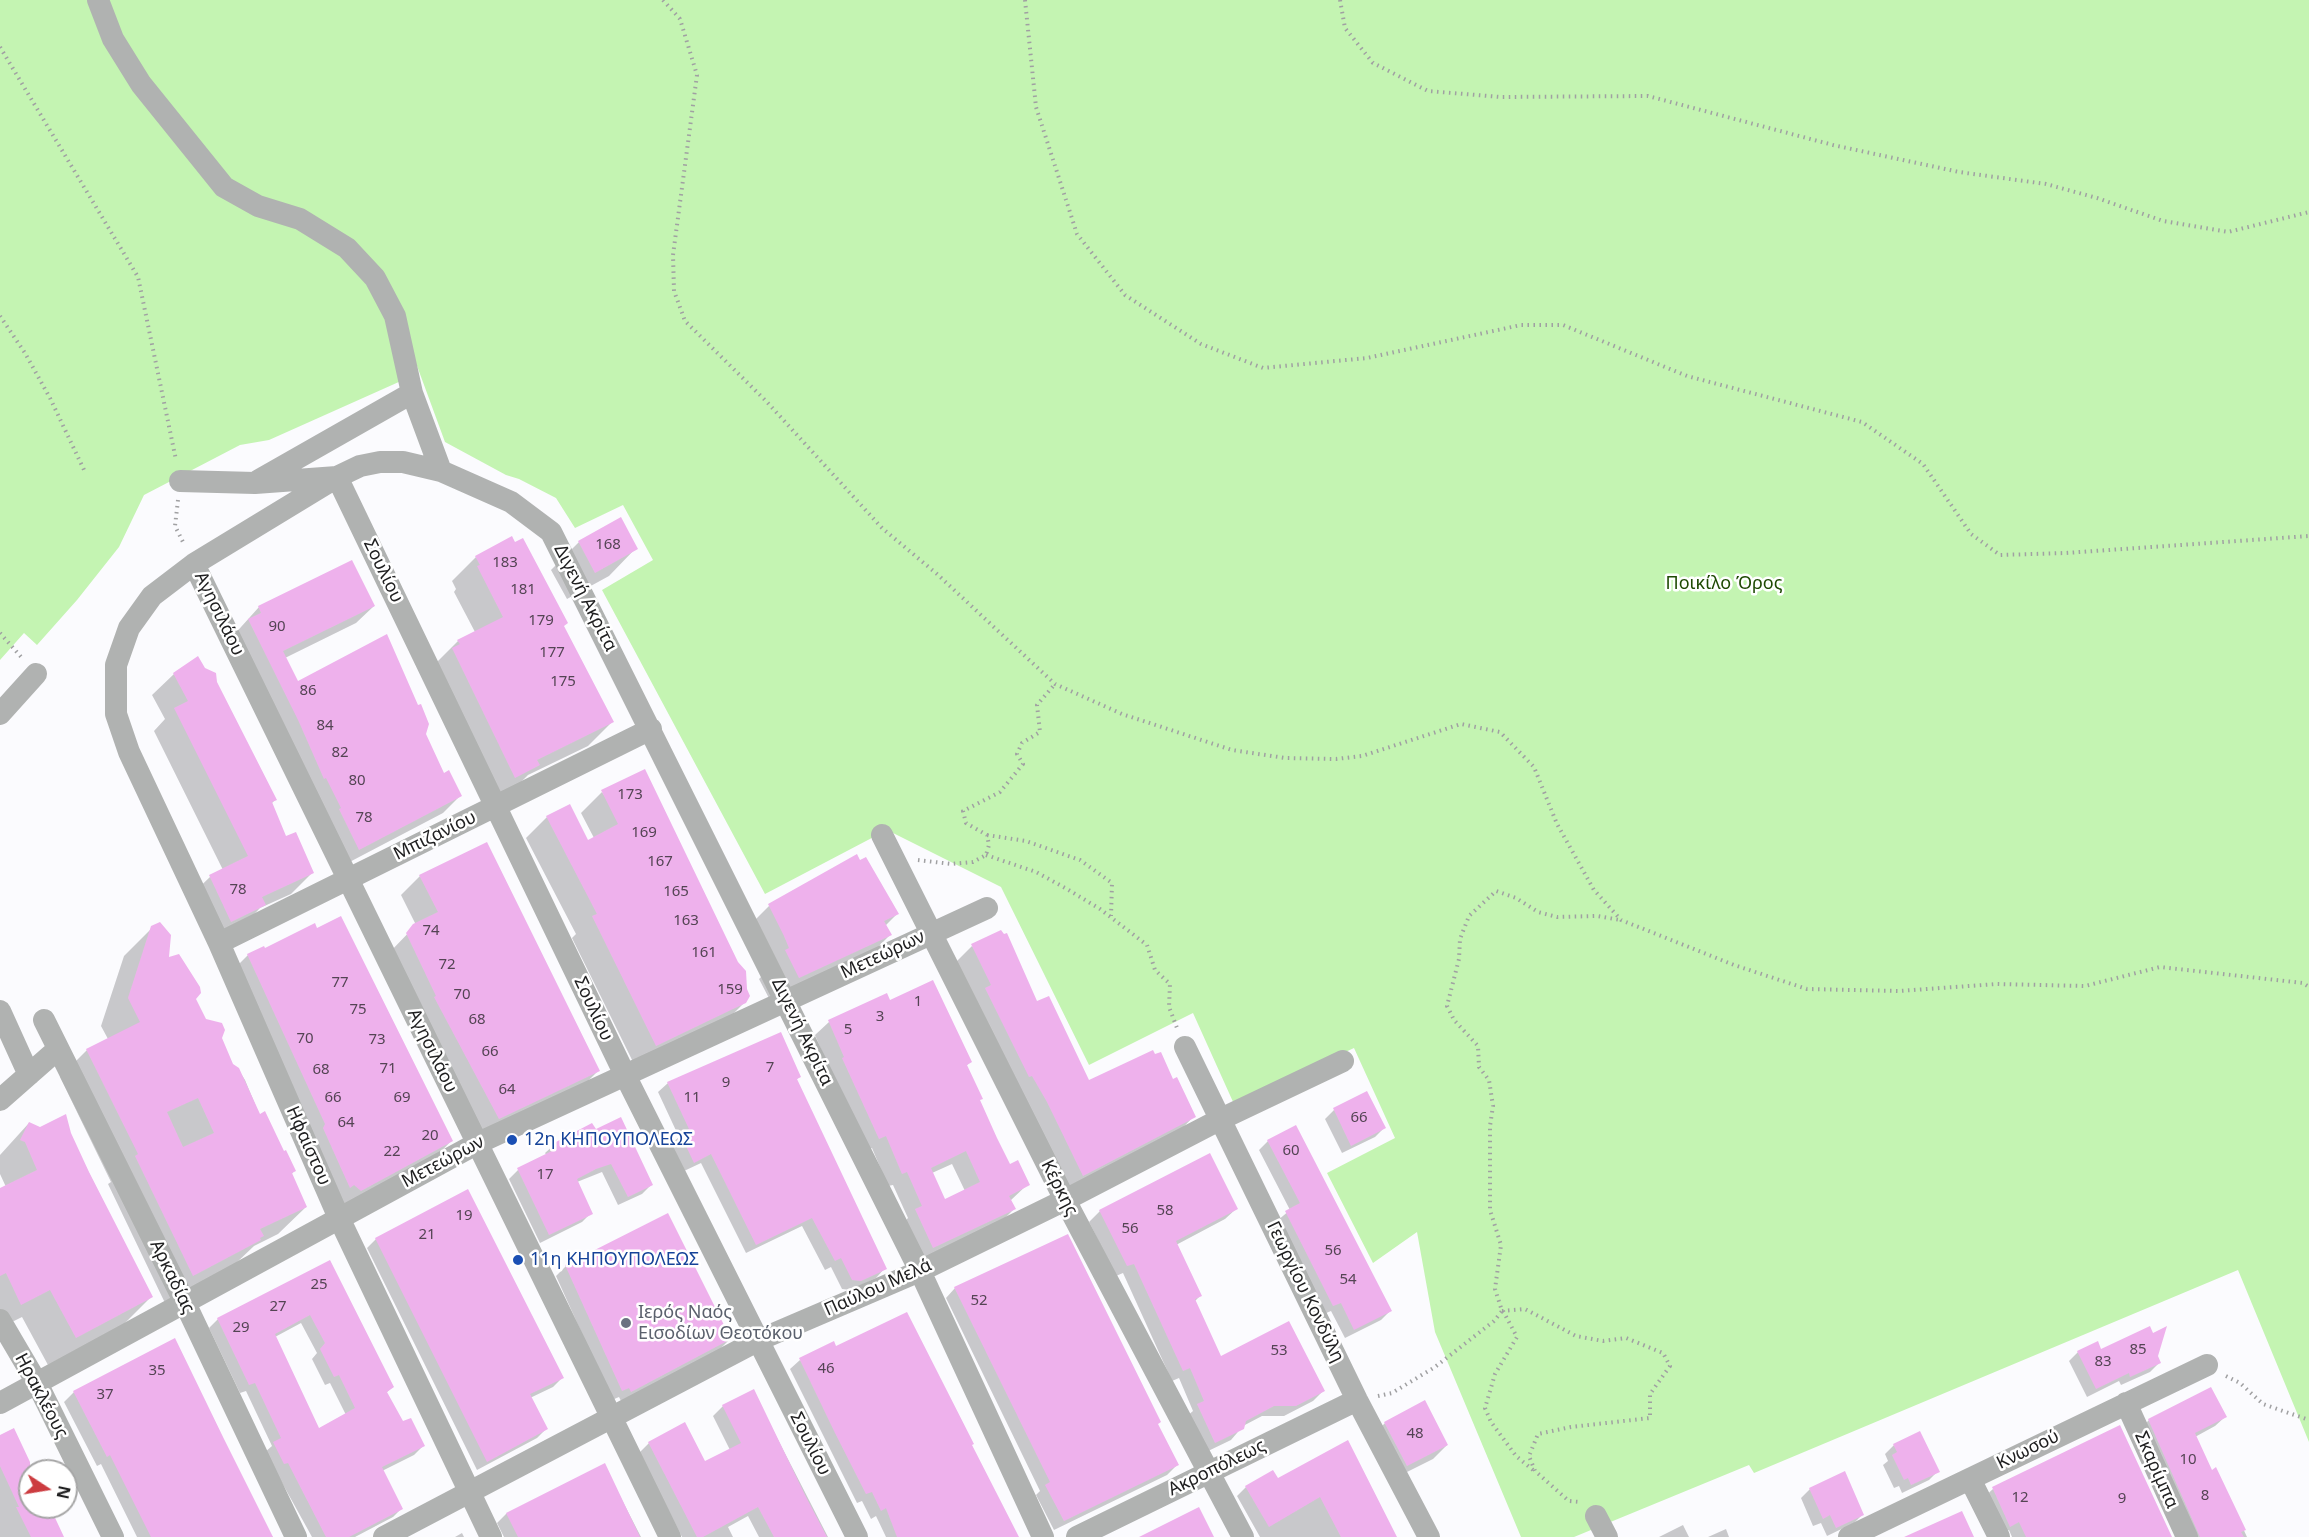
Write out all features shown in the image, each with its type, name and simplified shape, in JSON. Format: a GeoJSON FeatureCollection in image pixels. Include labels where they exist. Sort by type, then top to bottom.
{"type":"FeatureCollection","features":[{"type":"Feature","properties":{"kind":"street"},"geometry":{"type":"LineString","coordinates":[[98,0],[113,39],[141,84],[224,187],[258,206],[300,219],[346,248],[375,278],[395,316],[412,393],[441,471]]}},
{"type":"Feature","properties":{"kind":"street"},"geometry":{"type":"LineString","coordinates":[[255,483],[412,393]]}},
{"type":"Feature","properties":{"kind":"street"},"geometry":{"type":"LineString","coordinates":[[180,481],[255,483],[337,477],[360,466],[380,462],[404,462],[441,471]]}},
{"type":"Feature","properties":{"kind":"street","name":"Διγενή Ακρίτα"},"geometry":{"type":"LineString","coordinates":[[441,471],[511,502],[551,532],[920,1271],[1043,1537]]}},
{"type":"Feature","properties":{"kind":"street","name":"Ηφαίστου"},"geometry":{"type":"LineString","coordinates":[[337,477],[194,564],[152,596],[129,628],[116,665],[116,714],[129,752],[219,943],[339,1218],[468,1493],[491,1537]]}},
{"type":"Feature","properties":{"kind":"street","name":"Σουλίου"},"geometry":{"type":"LineString","coordinates":[[337,477],[625,1075],[857,1537]]}},
{"type":"Feature","properties":{"kind":"street","name":"Αγησιλάου"},"geometry":{"type":"LineString","coordinates":[[194,564],[670,1537]]}},
{"type":"Feature","properties":{"kind":"street"},"geometry":{"type":"LineString","coordinates":[[0,714],[36,674]]}},
{"type":"Feature","properties":{"kind":"street","name":"Μπιζανίου"},"geometry":{"type":"LineString","coordinates":[[219,943],[651,729]]}},
{"type":"Feature","properties":{"kind":"street","name":"Κέρκης"},"geometry":{"type":"LineString","coordinates":[[882,835],[933,932],[1065,1200],[1243,1537]]}},
{"type":"Feature","properties":{"kind":"street","name":"Μετεώρων"},"geometry":{"type":"LineString","coordinates":[[0,1403],[476,1144],[987,908]]}},
{"type":"Feature","properties":{"kind":"street"},"geometry":{"type":"LineString","coordinates":[[0,1011],[29,1075]]}},
{"type":"Feature","properties":{"kind":"street","name":"Αρκαδίας"},"geometry":{"type":"LineString","coordinates":[[44,1020],[184,1303],[296,1537]]}},
{"type":"Feature","properties":{"kind":"street","name":"Γεωργίου Κονδύλη"},"geometry":{"type":"LineString","coordinates":[[1185,1047],[1357,1400],[1429,1537]]}},
{"type":"Feature","properties":{"kind":"street"},"geometry":{"type":"LineString","coordinates":[[0,1100],[58,1049]]}},
{"type":"Feature","properties":{"kind":"street","name":"Παύλου Μελά"},"geometry":{"type":"LineString","coordinates":[[384,1537],[759,1340],[920,1271],[1065,1200],[1221,1119],[1343,1061]]}},
{"type":"Feature","properties":{"kind":"street","name":"Ηρακλέους"},"geometry":{"type":"LineString","coordinates":[[0,1320],[37,1383],[113,1537]]}},
{"type":"Feature","properties":{"kind":"street","name":"Κνωσού"},"geometry":{"type":"LineString","coordinates":[[1849,1537],[2207,1365]]}},
{"type":"Feature","properties":{"kind":"street","name":"Ακροπόλεως"},"geometry":{"type":"LineString","coordinates":[[1077,1537],[1357,1400]]}},
{"type":"Feature","properties":{"kind":"street","name":"Σκαρίμπα"},"geometry":{"type":"LineString","coordinates":[[2126,1403],[2187,1537]]}},
{"type":"Feature","properties":{"kind":"street"},"geometry":{"type":"LineString","coordinates":[[1970,1479],[1999,1537]]}},
{"type":"Feature","properties":{"kind":"street"},"geometry":{"type":"LineString","coordinates":[[1596,1516],[1607,1537]]}},
{"type":"Feature","properties":{"kind":"path"},"geometry":{"type":"LineString","coordinates":[[663,0],[680,19],[697,75],[673,255],[674,291],[685,321],[766,401],[882,528],[937,573],[1055,684],[1122,714],[1232,750],[1285,758],[1362,756],[1461,724],[1500,732],[1534,767],[1557,824],[1594,890],[1621,920]]}},
{"type":"Feature","properties":{"kind":"path"},"geometry":{"type":"LineString","coordinates":[[1025,0],[1036,107],[1077,234],[1125,295],[1201,344],[1263,368],[1367,358],[1521,324],[1563,325],[1687,376],[1862,422],[1923,464],[1971,534],[2000,555],[2066,553],[2309,536]]}},
{"type":"Feature","properties":{"kind":"path"},"geometry":{"type":"LineString","coordinates":[[1340,0],[1345,28],[1373,63],[1428,91],[1500,97],[1648,96],[1833,145],[1959,172],[2046,184],[2097,198],[2163,221],[2228,232],[2309,212]]}},
{"type":"Feature","properties":{"kind":"path"},"geometry":{"type":"LineString","coordinates":[[0,47],[138,277],[180,481],[175,526],[194,564]]}},
{"type":"Feature","properties":{"kind":"path"},"geometry":{"type":"LineString","coordinates":[[0,316],[51,398],[85,471]]}},
{"type":"Feature","properties":{"kind":"path"},"geometry":{"type":"LineString","coordinates":[[0,633],[36,674]]}},
{"type":"Feature","properties":{"kind":"path"},"geometry":{"type":"LineString","coordinates":[[1055,684],[1037,705],[1040,732],[1022,743],[1017,754],[1023,764],[1000,792],[963,811],[966,823],[987,835],[1026,841],[1080,860],[1112,883],[1110,916]]}},
{"type":"Feature","properties":{"kind":"path"},"geometry":{"type":"LineString","coordinates":[[896,862],[913,859],[951,864],[973,862],[986,855],[989,845],[987,835]]}},
{"type":"Feature","properties":{"kind":"path"},"geometry":{"type":"LineString","coordinates":[[986,855],[1036,872],[1110,916],[1147,945],[1155,970],[1170,984],[1169,1007],[1185,1047]]}},
{"type":"Feature","properties":{"kind":"path"},"geometry":{"type":"LineString","coordinates":[[1596,1516],[1586,1503],[1569,1501],[1516,1456],[1491,1422],[1485,1408],[1495,1374],[1517,1336],[1502,1311],[1495,1289],[1501,1245],[1490,1210],[1490,1126],[1493,1106],[1489,1080],[1479,1067],[1478,1046],[1454,1020],[1447,1006],[1459,959],[1460,939],[1470,916],[1496,891],[1516,898],[1538,912],[1557,917],[1597,916],[1621,920],[1734,966],[1807,989],[1899,991],[1996,984],[2085,986],[2160,967],[2302,983],[2309,987]]}},
{"type":"Feature","properties":{"kind":"path"},"geometry":{"type":"LineString","coordinates":[[1357,1400],[1392,1393],[1417,1379],[1455,1354],[1502,1311],[1525,1309],[1576,1336],[1603,1341],[1626,1338],[1663,1353],[1670,1366],[1650,1394],[1650,1418],[1571,1427],[1538,1434],[1528,1456],[1535,1471]]}},
{"type":"Feature","properties":{"kind":"path"},"geometry":{"type":"LineString","coordinates":[[2207,1365],[2240,1383],[2263,1404],[2309,1420]]}},
{"type":"Feature","properties":{"kind":"green space","name":"Ποικίλο Όρος"},"geometry":{"type":"Polygon","coordinates":[[[0,0],[2309,0],[2309,1442],[2238,1270],[1754,1473],[1749,1465],[1574,1537],[1521,1537],[1435,1332],[1417,1232],[1373,1263],[1327,1173],[1395,1138],[1354,1048],[1234,1104],[1193,1013],[1089,1065],[1001,887],[887,830],[765,894],[602,590],[653,560],[623,505],[575,528],[556,498],[506,475],[445,442],[413,355],[401,381],[269,440],[240,445],[144,495],[119,547],[77,600],[37,645],[24,633],[0,660],[0,0]]]}},
{"type":"Feature","properties":{"kind":"building"},"geometry":{"type":"Polygon","coordinates":[[[621,517],[638,549],[595,573],[578,541],[621,517]]]}},
{"type":"Feature","properties":{"kind":"building"},"geometry":{"type":"Polygon","coordinates":[[[512,536],[515,542],[523,538],[568,623],[564,626],[614,722],[537,760],[540,765],[515,778],[452,648],[460,644],[457,640],[503,617],[477,566],[480,565],[475,556],[512,536]]]}},
{"type":"Feature","properties":{"kind":"building"},"geometry":{"type":"Polygon","coordinates":[[[352,560],[375,606],[283,651],[298,681],[387,634],[418,705],[421,704],[429,724],[426,734],[444,773],[449,770],[462,796],[359,850],[339,809],[341,808],[326,778],[324,779],[299,722],[248,619],[261,613],[258,606],[352,560]]]}},
{"type":"Feature","properties":{"kind":"building"},"geometry":{"type":"Polygon","coordinates":[[[198,656],[205,668],[216,673],[217,682],[277,800],[272,802],[286,836],[296,832],[314,873],[262,897],[266,905],[231,922],[209,875],[248,856],[174,708],[188,701],[173,673],[198,656]]]}},
{"type":"Feature","properties":{"kind":"building"},"geometry":{"type":"Polygon","coordinates":[[[645,769],[738,962],[746,971],[747,989],[750,996],[746,1003],[656,1046],[592,916],[597,914],[546,816],[570,804],[588,840],[618,824],[601,790],[645,769]]]}},
{"type":"Feature","properties":{"kind":"building"},"geometry":{"type":"Polygon","coordinates":[[[487,842],[600,1071],[499,1119],[434,997],[436,996],[406,933],[413,924],[438,912],[419,875],[487,842]]]}},
{"type":"Feature","properties":{"kind":"building"},"geometry":{"type":"Polygon","coordinates":[[[857,854],[860,860],[866,857],[899,914],[884,921],[892,935],[799,978],[785,950],[789,948],[784,936],[768,904],[857,854]]]}},
{"type":"Feature","properties":{"kind":"building"},"geometry":{"type":"Polygon","coordinates":[[[341,916],[453,1141],[361,1191],[354,1185],[350,1188],[323,1128],[325,1124],[247,954],[264,946],[265,948],[315,923],[317,928],[341,916]]]}},
{"type":"Feature","properties":{"kind":"building"},"geometry":{"type":"Polygon","coordinates":[[[160,922],[171,935],[169,957],[179,954],[200,987],[201,993],[196,999],[206,1019],[222,1023],[225,1030],[222,1038],[233,1064],[239,1068],[260,1114],[265,1111],[284,1151],[286,1150],[296,1171],[292,1173],[307,1207],[260,1229],[264,1236],[260,1238],[261,1240],[193,1276],[135,1156],[138,1154],[86,1049],[140,1022],[128,998],[151,926],[160,922]],[[198,1098],[167,1112],[183,1147],[214,1133],[198,1098]]]}},
{"type":"Feature","properties":{"kind":"building"},"geometry":{"type":"Polygon","coordinates":[[[1001,930],[1004,934],[1007,933],[1037,1001],[1049,996],[1089,1080],[1153,1050],[1155,1054],[1161,1052],[1173,1079],[1177,1077],[1196,1117],[1083,1176],[1047,1102],[1032,1076],[1029,1077],[985,988],[991,985],[971,944],[1001,930]]]}},
{"type":"Feature","properties":{"kind":"building"},"geometry":{"type":"Polygon","coordinates":[[[933,980],[972,1062],[967,1065],[983,1099],[980,1100],[997,1138],[1010,1164],[1018,1160],[1030,1185],[1009,1196],[1016,1209],[933,1248],[915,1209],[922,1206],[907,1172],[902,1174],[886,1136],[879,1139],[842,1058],[844,1057],[828,1020],[887,993],[890,1000],[933,980]],[[966,1151],[931,1168],[945,1199],[980,1182],[966,1151]]]}},
{"type":"Feature","properties":{"kind":"building"},"geometry":{"type":"Polygon","coordinates":[[[781,1032],[801,1077],[797,1079],[887,1269],[861,1281],[852,1280],[841,1258],[835,1261],[812,1218],[756,1245],[711,1154],[694,1163],[680,1133],[689,1129],[667,1082],[781,1032]]]}},
{"type":"Feature","properties":{"kind":"building"},"geometry":{"type":"Polygon","coordinates":[[[1367,1091],[1386,1128],[1351,1146],[1333,1108],[1367,1091]]]}},
{"type":"Feature","properties":{"kind":"building"},"geometry":{"type":"Polygon","coordinates":[[[66,1114],[71,1133],[89,1172],[153,1297],[76,1338],[50,1290],[21,1305],[6,1273],[0,1276],[0,1188],[37,1170],[25,1142],[20,1140],[29,1122],[40,1127],[66,1114]]]}},
{"type":"Feature","properties":{"kind":"building"},"geometry":{"type":"Polygon","coordinates":[[[621,1117],[653,1185],[628,1197],[611,1164],[596,1169],[577,1179],[593,1214],[549,1235],[517,1168],[556,1149],[554,1143],[592,1123],[596,1129],[621,1117]]]}},
{"type":"Feature","properties":{"kind":"building"},"geometry":{"type":"Polygon","coordinates":[[[1296,1125],[1392,1311],[1354,1330],[1341,1303],[1333,1306],[1285,1211],[1300,1203],[1267,1140],[1296,1125]]]}},
{"type":"Feature","properties":{"kind":"building"},"geometry":{"type":"Polygon","coordinates":[[[1210,1153],[1238,1209],[1176,1241],[1202,1296],[1195,1299],[1221,1356],[1289,1321],[1325,1391],[1296,1406],[1274,1406],[1246,1421],[1244,1429],[1215,1443],[1197,1404],[1204,1401],[1190,1368],[1183,1371],[1134,1264],[1127,1266],[1099,1210],[1210,1153]]]}},
{"type":"Feature","properties":{"kind":"building"},"geometry":{"type":"Polygon","coordinates":[[[468,1189],[564,1378],[530,1394],[548,1429],[487,1462],[375,1238],[468,1189]]]}},
{"type":"Feature","properties":{"kind":"building"},"geometry":{"type":"Polygon","coordinates":[[[668,1213],[731,1339],[631,1392],[629,1388],[622,1391],[565,1265],[668,1213]]]}},
{"type":"Feature","properties":{"kind":"building"},"geometry":{"type":"Polygon","coordinates":[[[1068,1234],[1161,1422],[1158,1424],[1179,1465],[1064,1521],[1045,1485],[1050,1482],[954,1287],[1068,1234]]]}},
{"type":"Feature","properties":{"kind":"building"},"geometry":{"type":"Polygon","coordinates":[[[330,1260],[394,1387],[387,1392],[403,1421],[411,1418],[425,1446],[382,1467],[403,1509],[349,1537],[326,1537],[288,1463],[284,1464],[273,1442],[281,1438],[255,1383],[249,1385],[217,1318],[330,1260]],[[310,1315],[275,1334],[319,1428],[355,1408],[339,1375],[334,1377],[320,1349],[325,1343],[310,1315]]]}},
{"type":"Feature","properties":{"kind":"building"},"geometry":{"type":"Polygon","coordinates":[[[907,1312],[1019,1537],[897,1537],[886,1508],[881,1511],[872,1492],[866,1494],[835,1433],[799,1358],[834,1341],[836,1346],[907,1312]]]}},
{"type":"Feature","properties":{"kind":"building"},"geometry":{"type":"Polygon","coordinates":[[[2150,1326],[2153,1333],[2167,1326],[2158,1356],[2161,1363],[2130,1377],[2129,1373],[2096,1389],[2077,1351],[2098,1341],[2101,1349],[2150,1326]]]}},
{"type":"Feature","properties":{"kind":"building"},"geometry":{"type":"Polygon","coordinates":[[[175,1338],[273,1537],[151,1537],[110,1455],[107,1457],[73,1391],[175,1338]]]}},
{"type":"Feature","properties":{"kind":"building"},"geometry":{"type":"Polygon","coordinates":[[[2211,1387],[2227,1417],[2195,1433],[2212,1470],[2216,1467],[2246,1530],[2241,1532],[2244,1537],[2200,1537],[2148,1419],[2211,1387]]]}},
{"type":"Feature","properties":{"kind":"building"},"geometry":{"type":"Polygon","coordinates":[[[754,1389],[827,1537],[774,1537],[758,1507],[703,1537],[697,1537],[648,1442],[685,1422],[705,1461],[741,1443],[722,1405],[754,1389]]]}},
{"type":"Feature","properties":{"kind":"building"},"geometry":{"type":"Polygon","coordinates":[[[1425,1400],[1448,1445],[1407,1466],[1384,1422],[1425,1400]]]}},
{"type":"Feature","properties":{"kind":"building"},"geometry":{"type":"Polygon","coordinates":[[[2120,1425],[2172,1537],[2026,1537],[2019,1522],[2010,1527],[1992,1487],[2120,1425]]]}},
{"type":"Feature","properties":{"kind":"building"},"geometry":{"type":"Polygon","coordinates":[[[14,1428],[29,1459],[18,1459],[18,1505],[0,1466],[0,1435],[14,1428]]]}},
{"type":"Feature","properties":{"kind":"building"},"geometry":{"type":"Polygon","coordinates":[[[1920,1431],[1940,1472],[1911,1485],[1908,1478],[1904,1480],[1892,1455],[1897,1452],[1893,1444],[1920,1431]]]}},
{"type":"Feature","properties":{"kind":"building"},"geometry":{"type":"Polygon","coordinates":[[[1348,1440],[1397,1537],[1341,1537],[1320,1497],[1269,1527],[1245,1486],[1273,1470],[1278,1478],[1348,1440]]]}},
{"type":"Feature","properties":{"kind":"building"},"geometry":{"type":"Polygon","coordinates":[[[605,1463],[640,1537],[518,1537],[506,1513],[605,1463]]]}},
{"type":"Feature","properties":{"kind":"building"},"geometry":{"type":"Polygon","coordinates":[[[1845,1471],[1864,1515],[1836,1528],[1830,1515],[1823,1519],[1809,1488],[1845,1471]]]}},
{"type":"Feature","properties":{"kind":"building"},"geometry":{"type":"Polygon","coordinates":[[[1199,1507],[1214,1537],[1139,1537],[1199,1507]]]}},
{"type":"Feature","properties":{"kind":"building"},"geometry":{"type":"Polygon","coordinates":[[[1962,1511],[1974,1537],[1904,1537],[1962,1511]]]}},
{"type":"Feature","properties":{"kind":"building"},"geometry":{"type":"Polygon","coordinates":[[[22,1519],[56,1519],[64,1537],[31,1537],[22,1519]]]}},
{"type":"Feature","properties":{"kind":"place","name":"12η ΚΗΠΟΥΠΟΛΕΩΣ"},"geometry":{"type":"Point","coordinates":[512,1140]}},
{"type":"Feature","properties":{"kind":"place","name":"11η ΚΗΠΟΥΠΟΛΕΩΣ"},"geometry":{"type":"Point","coordinates":[518,1260]}},
{"type":"Feature","properties":{"kind":"place","name":"Ιερός Ναός Εισοδίων Θεοτόκου"},"geometry":{"type":"Point","coordinates":[626,1323]}}]}
